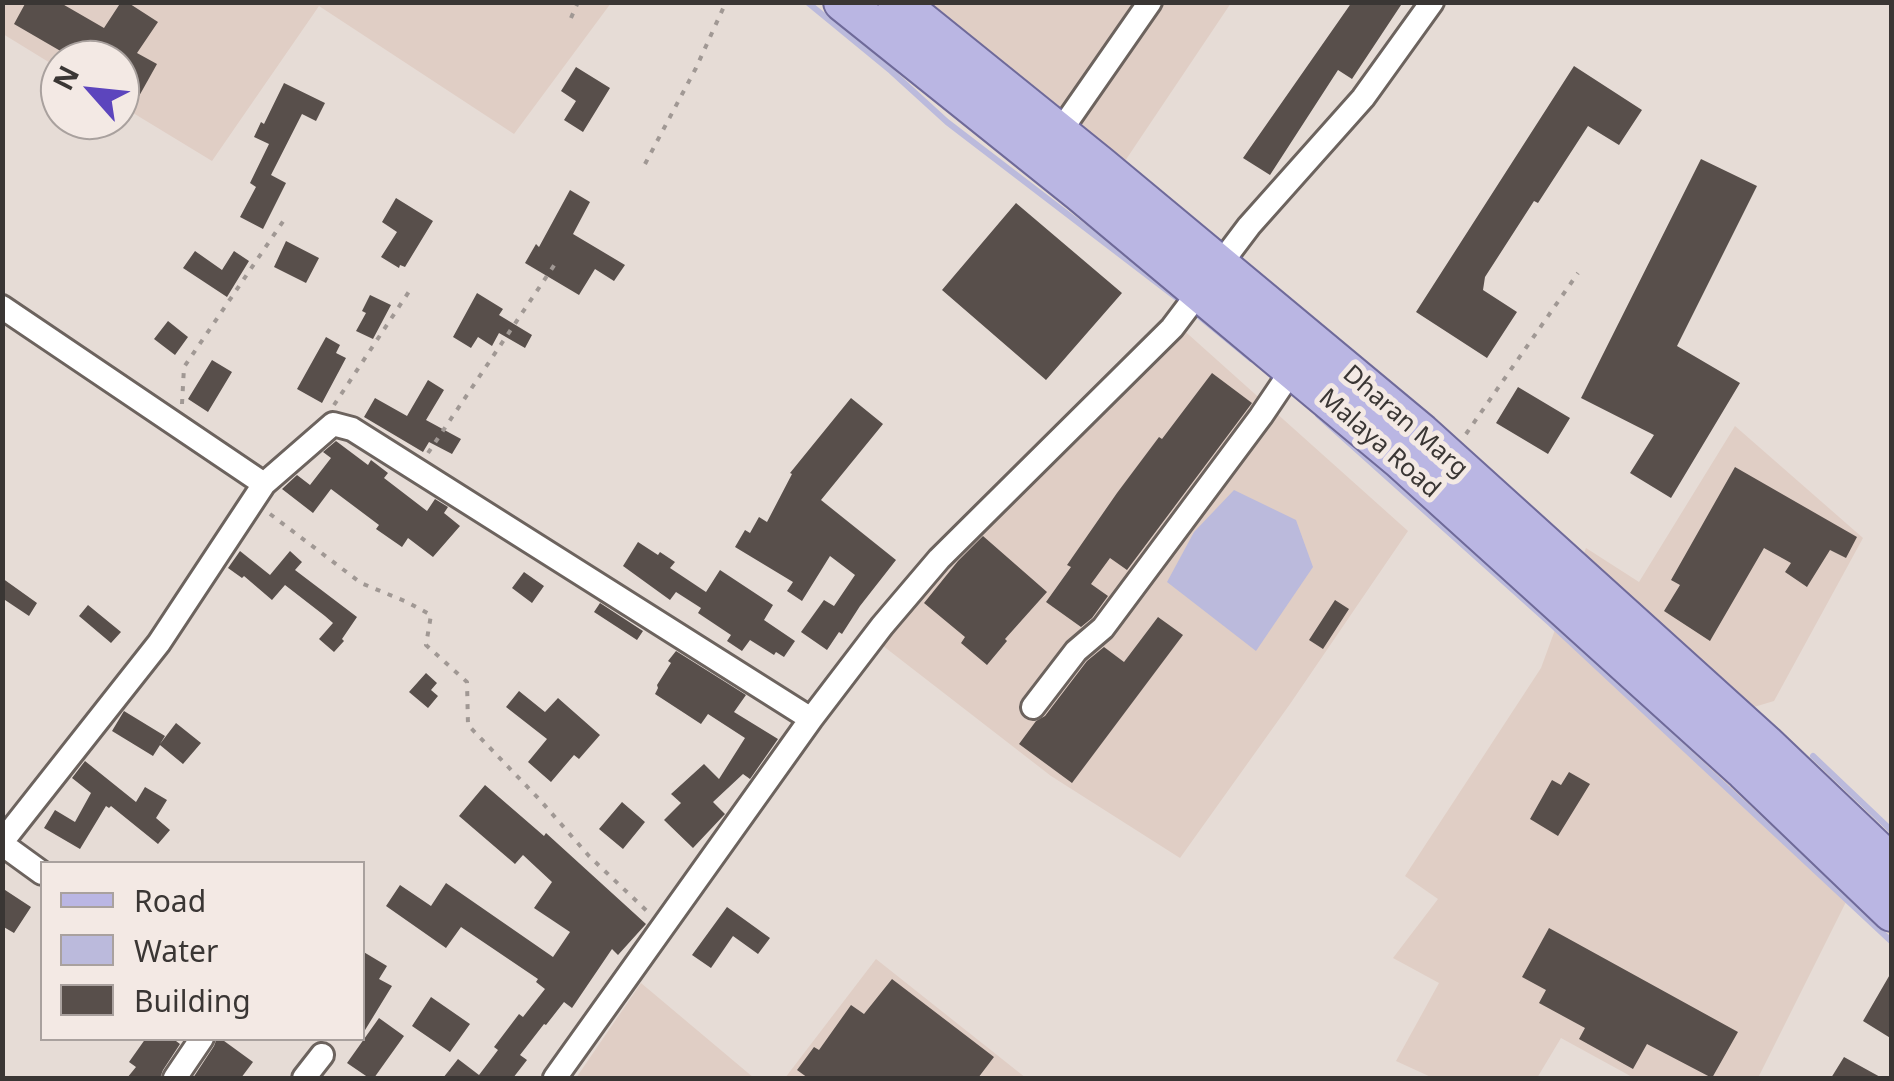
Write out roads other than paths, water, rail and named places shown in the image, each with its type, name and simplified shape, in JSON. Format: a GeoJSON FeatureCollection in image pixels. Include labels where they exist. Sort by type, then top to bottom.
{"type":"FeatureCollection","features":[{"type":"Feature","properties":{"kind":"main road","name":"Malaya Road"},"geometry":{"type":"LineString","coordinates":[[843,2],[1080,192],[1210,279],[1292,370],[1401,460],[1454,478],[1744,771],[1892,912]]}},
{"type":"Feature","properties":{"kind":"main road","name":"Dharan Marg"},"geometry":{"type":"LineString","coordinates":[[896,2],[1059,133],[1210,279],[1421,433],[1454,478],[1765,744],[1892,866]]}},
{"type":"Feature","properties":{"kind":"street"},"geometry":{"type":"LineString","coordinates":[[1059,133],[1150,2]]}},
{"type":"Feature","properties":{"kind":"street"},"geometry":{"type":"LineString","coordinates":[[554,1078],[882,626],[939,559],[1172,328],[1249,226],[1363,98],[1432,2]]}},
{"type":"Feature","properties":{"kind":"street"},"geometry":{"type":"LineString","coordinates":[[2,308],[181,429],[258,493]]}},
{"type":"Feature","properties":{"kind":"street"},"geometry":{"type":"LineString","coordinates":[[1032,706],[1076,650],[1103,628],[1292,370]]}},
{"type":"Feature","properties":{"kind":"street"},"geometry":{"type":"LineString","coordinates":[[40,872],[2,843],[159,644],[258,493],[333,424],[352,429],[418,469],[811,720]]}},
{"type":"Feature","properties":{"kind":"street"},"geometry":{"type":"LineString","coordinates":[[175,1078],[200,1041]]}},
{"type":"Feature","properties":{"kind":"street"},"geometry":{"type":"LineString","coordinates":[[304,1078],[322,1055]]}},
{"type":"Feature","properties":{"kind":"water"},"geometry":{"type":"Polygon","coordinates":[[[1234,490],[1296,520],[1313,567],[1256,651],[1167,582],[1194,532],[1234,490]]]}},
{"type":"Feature","properties":{"kind":"waterway"},"geometry":{"type":"LineString","coordinates":[[807,2],[947,122],[1177,298]]}},
{"type":"Feature","properties":{"kind":"waterway"},"geometry":{"type":"LineString","coordinates":[[1200,317],[1251,359]]}},
{"type":"Feature","properties":{"kind":"waterway"},"geometry":{"type":"LineString","coordinates":[[1318,415],[1550,623],[1892,942]]}},
{"type":"Feature","properties":{"kind":"waterway"},"geometry":{"type":"LineString","coordinates":[[1813,756],[1892,831]]}}]}
